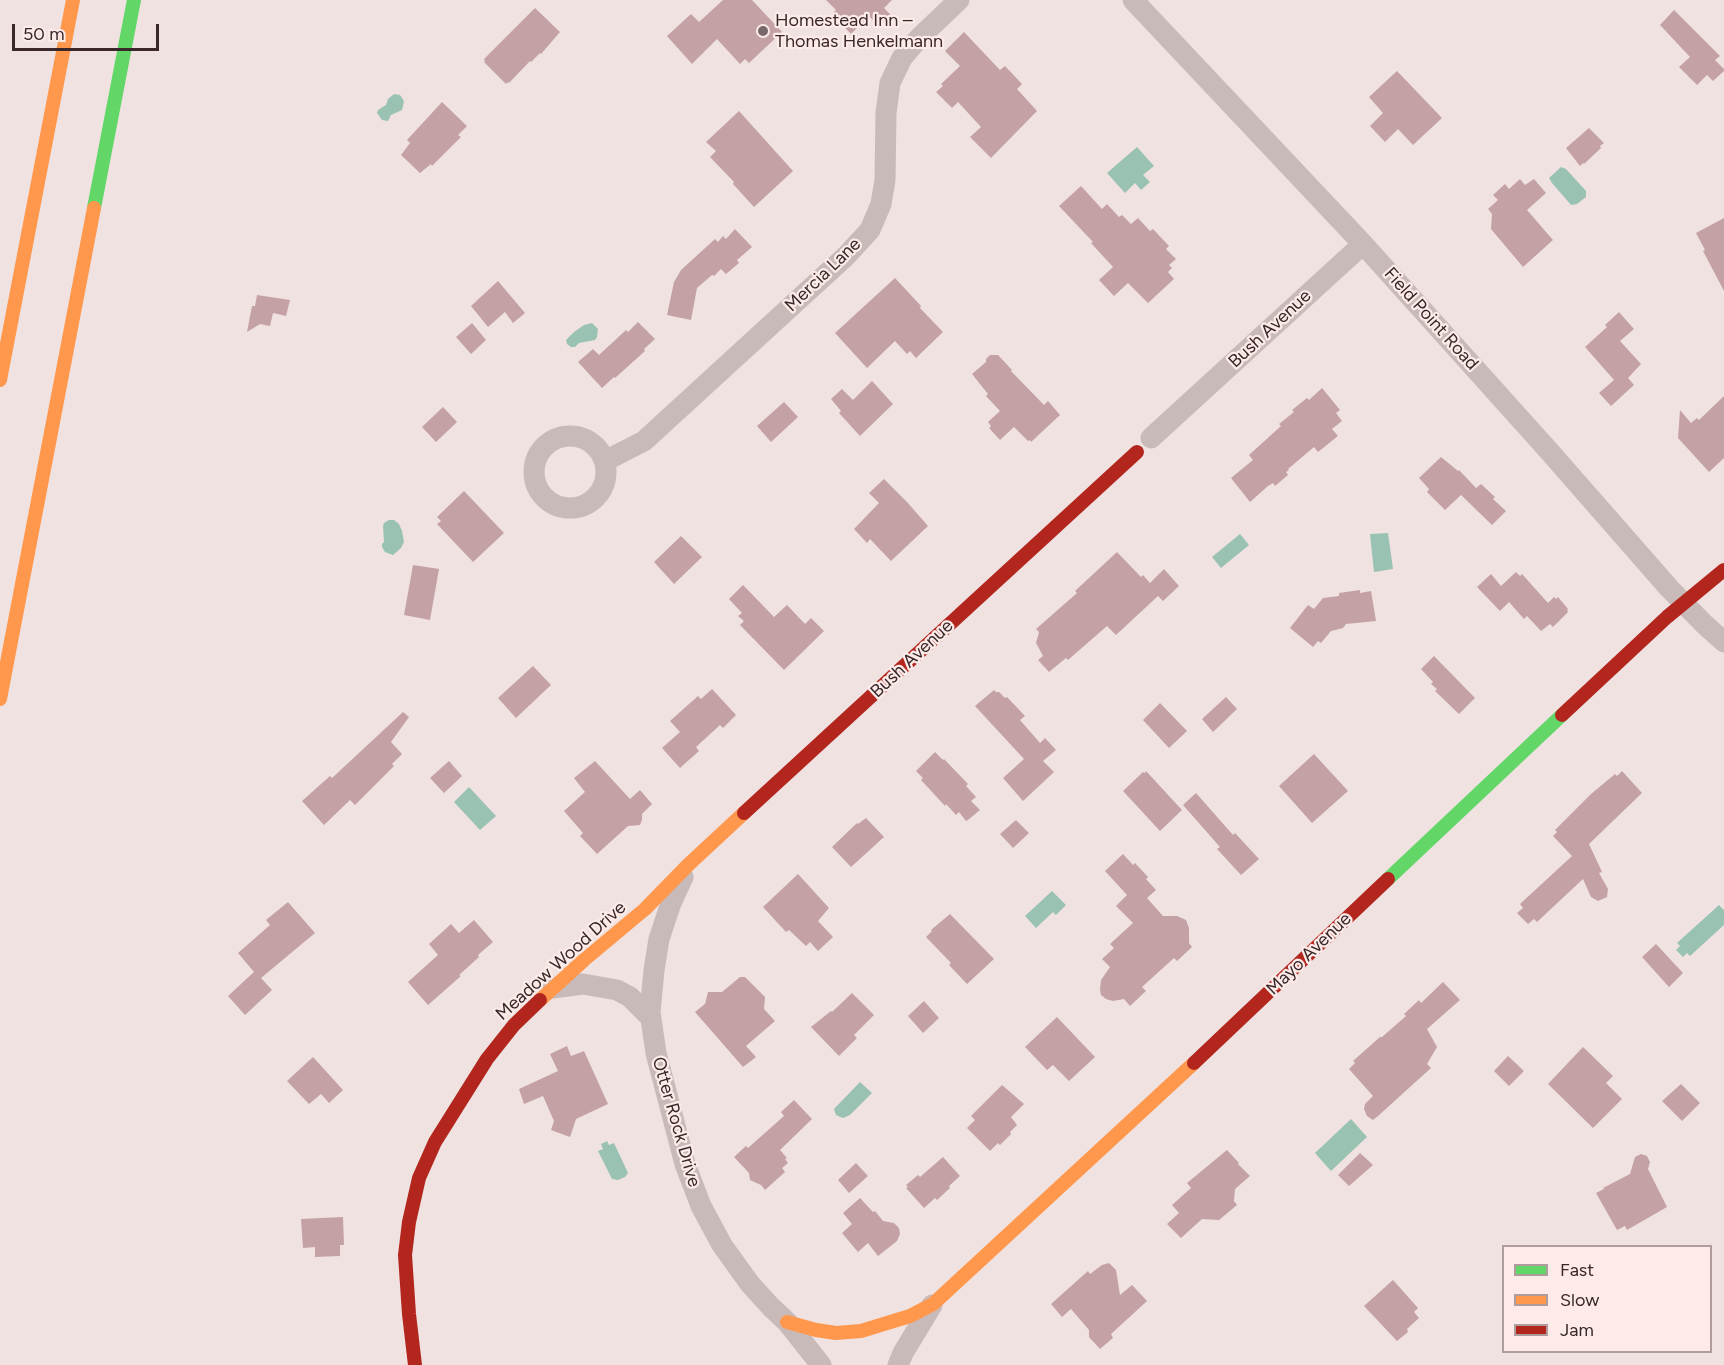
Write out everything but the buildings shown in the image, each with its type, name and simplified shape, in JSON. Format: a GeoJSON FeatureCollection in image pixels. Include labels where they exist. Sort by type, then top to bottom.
{"type":"FeatureCollection","features":[{"type":"Feature","properties":{"kind":"main road"},"geometry":{"type":"LineString","coordinates":[[0,380],[74,0]]}},
{"type":"Feature","properties":{"kind":"main road"},"geometry":{"type":"LineString","coordinates":[[0,699],[135,0]]}},
{"type":"Feature","properties":{"kind":"main road"},"geometry":{"type":"LineString","coordinates":[[18,288],[38,112]]}},
{"type":"Feature","properties":{"kind":"main road","name":"Bush Avenue"},"geometry":{"type":"LineString","coordinates":[[688,865],[1144,445]]}},
{"type":"Feature","properties":{"kind":"main road","name":"Mayo Avenue"},"geometry":{"type":"LineString","coordinates":[[787,1322],[836,1333],[861,1331],[910,1316],[933,1304],[1245,1016],[1667,617],[1724,570]]}},
{"type":"Feature","properties":{"kind":"main road","name":"Meadow Wood Drive"},"geometry":{"type":"LineString","coordinates":[[415,1365],[405,1255],[409,1222],[419,1178],[435,1142],[487,1059],[514,1025],[584,960],[645,909],[688,865]]}},
{"type":"Feature","properties":{"kind":"street","name":"Mercia Lane"},"geometry":{"type":"LineString","coordinates":[[605,460],[644,441],[846,256],[870,230],[881,204],[885,180],[886,113],[890,83],[902,58],[919,38],[959,0]]}},
{"type":"Feature","properties":{"kind":"street","name":"Field Point Road"},"geometry":{"type":"LineString","coordinates":[[1133,0],[1363,243],[1669,588],[1724,642]]}},
{"type":"Feature","properties":{"kind":"street","name":"Bush Avenue"},"geometry":{"type":"LineString","coordinates":[[1144,445],[1363,243]]}},
{"type":"Feature","properties":{"kind":"street","name":"Otter Rock Drive"},"geometry":{"type":"LineString","coordinates":[[688,865],[671,903],[659,939],[654,970],[651,1017],[656,1053],[685,1164],[700,1206],[722,1245],[750,1284],[787,1322],[821,1365]]}},
{"type":"Feature","properties":{"kind":"street"},"geometry":{"type":"LineString","coordinates":[[553,988],[583,984],[617,990],[630,997],[651,1017]]}},
{"type":"Feature","properties":{"kind":"street","name":"Mayo Avenue"},"geometry":{"type":"LineString","coordinates":[[898,1365],[933,1304]]}},
{"type":"Feature","properties":{"kind":"shaded area"},"geometry":{"type":"Polygon","coordinates":[[[394,94],[400,95],[404,101],[402,110],[391,115],[388,121],[382,120],[377,113],[378,110],[386,105],[388,99],[394,94]]]}},
{"type":"Feature","properties":{"kind":"shaded area"},"geometry":{"type":"Polygon","coordinates":[[[1137,147],[1154,166],[1143,175],[1150,182],[1141,190],[1135,183],[1125,193],[1107,173],[1137,147]]]}},
{"type":"Feature","properties":{"kind":"shaded area"},"geometry":{"type":"Polygon","coordinates":[[[1561,167],[1566,169],[1586,191],[1586,197],[1577,204],[1571,205],[1549,178],[1561,167]]]}},
{"type":"Feature","properties":{"kind":"shaded area"},"geometry":{"type":"Polygon","coordinates":[[[592,323],[598,329],[595,340],[579,343],[575,347],[567,344],[566,340],[574,332],[592,323]]]}},
{"type":"Feature","properties":{"kind":"shaded area"},"geometry":{"type":"Polygon","coordinates":[[[389,520],[394,520],[399,524],[404,542],[393,555],[385,552],[382,547],[383,526],[389,520]]]}},
{"type":"Feature","properties":{"kind":"shaded area"},"geometry":{"type":"Polygon","coordinates":[[[1388,533],[1393,569],[1374,572],[1370,534],[1388,533]]]}},
{"type":"Feature","properties":{"kind":"shaded area"},"geometry":{"type":"Polygon","coordinates":[[[1240,534],[1249,545],[1221,568],[1212,557],[1240,534]]]}},
{"type":"Feature","properties":{"kind":"shaded area"},"geometry":{"type":"Polygon","coordinates":[[[469,787],[496,816],[480,830],[454,802],[469,787]]]}},
{"type":"Feature","properties":{"kind":"shaded area"},"geometry":{"type":"Polygon","coordinates":[[[1052,891],[1066,905],[1056,915],[1053,912],[1036,928],[1025,916],[1052,891]]]}},
{"type":"Feature","properties":{"kind":"shaded area"},"geometry":{"type":"Polygon","coordinates":[[[1719,905],[1724,910],[1724,925],[1690,956],[1687,953],[1683,957],[1676,950],[1680,946],[1677,943],[1719,905]]]}},
{"type":"Feature","properties":{"kind":"shaded area"},"geometry":{"type":"Polygon","coordinates":[[[860,1082],[872,1093],[850,1115],[843,1118],[836,1115],[834,1109],[860,1082]]]}},
{"type":"Feature","properties":{"kind":"shaded area"},"geometry":{"type":"Polygon","coordinates":[[[1351,1119],[1367,1137],[1331,1171],[1315,1153],[1351,1119]]]}},
{"type":"Feature","properties":{"kind":"shaded area"},"geometry":{"type":"Polygon","coordinates":[[[607,1141],[609,1145],[614,1143],[628,1173],[618,1180],[612,1179],[598,1151],[603,1149],[601,1144],[607,1141]]]}},
{"type":"Feature","properties":{"kind":"traffic: fast"},"geometry":{"type":"LineString","coordinates":[[94,208],[134,0]]}},
{"type":"Feature","properties":{"kind":"traffic: fast"},"geometry":{"type":"LineString","coordinates":[[1388,879],[1562,715]]}},
{"type":"Feature","properties":{"kind":"traffic: slow"},"geometry":{"type":"LineString","coordinates":[[0,380],[73,0]]}},
{"type":"Feature","properties":{"kind":"traffic: slow"},"geometry":{"type":"LineString","coordinates":[[0,699],[94,208]]}},
{"type":"Feature","properties":{"kind":"traffic: slow"},"geometry":{"type":"LineString","coordinates":[[540,1000],[645,909],[744,813]]}},
{"type":"Feature","properties":{"kind":"traffic: slow"},"geometry":{"type":"LineString","coordinates":[[787,1322],[836,1333],[861,1331],[910,1316],[933,1304],[1194,1063]]}},
{"type":"Feature","properties":{"kind":"traffic: jam"},"geometry":{"type":"LineString","coordinates":[[744,813],[1137,452]]}},
{"type":"Feature","properties":{"kind":"traffic: jam"},"geometry":{"type":"LineString","coordinates":[[1562,715],[1667,617],[1724,570]]}},
{"type":"Feature","properties":{"kind":"traffic: jam"},"geometry":{"type":"LineString","coordinates":[[1194,1063],[1388,879]]}},
{"type":"Feature","properties":{"kind":"traffic: jam"},"geometry":{"type":"LineString","coordinates":[[415,1365],[405,1255],[409,1222],[419,1178],[435,1142],[487,1059],[514,1025],[540,1000]]}},
{"type":"Feature","properties":{"kind":"place","name":"Homestead Inn – Thomas Henkelmann"},"geometry":{"type":"Point","coordinates":[763,31]}}]}
